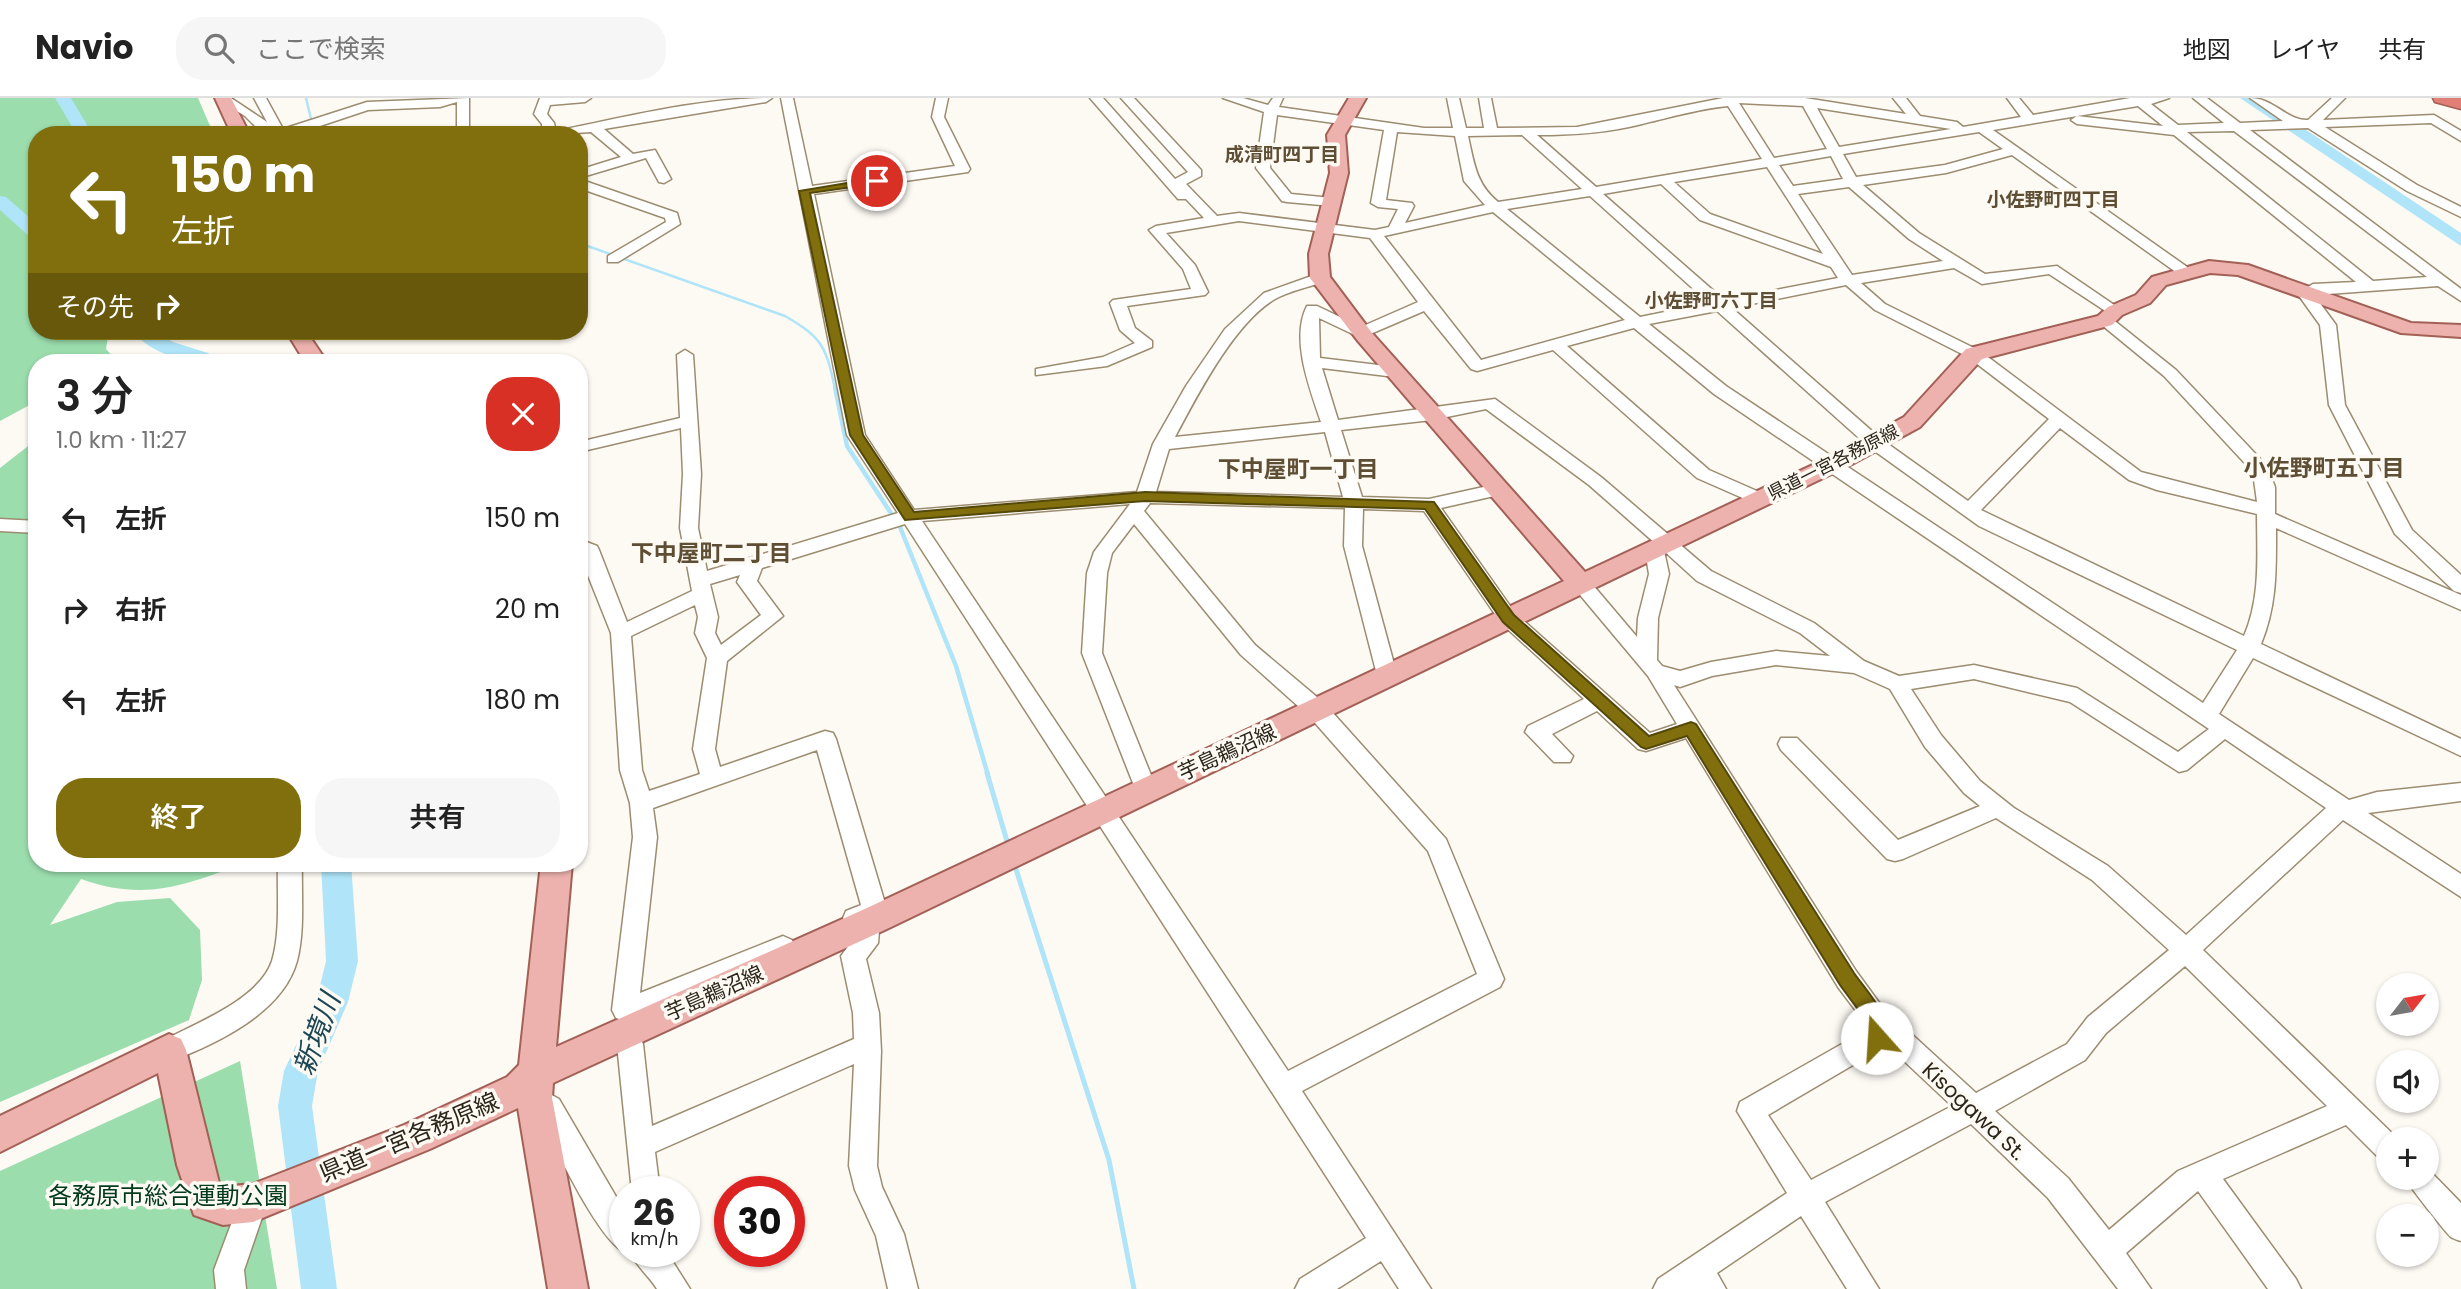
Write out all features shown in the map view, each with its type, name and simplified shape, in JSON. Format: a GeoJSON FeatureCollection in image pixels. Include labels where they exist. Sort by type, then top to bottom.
{"type":"FeatureCollection","features":[{"type":"Feature","properties":{"kind":"highway"},"geometry":{"type":"LineString","coordinates":[[2442,98],[2460,100]]}},
{"type":"Feature","properties":{"kind":"main road"},"geometry":{"type":"LineString","coordinates":[[1357,98],[1343,119],[1335,141],[1339,172],[1325,229],[1318,271],[1320,278],[1361,333],[1580,583]]}},
{"type":"Feature","properties":{"kind":"main road"},"geometry":{"type":"LineString","coordinates":[[223,99],[236,126]]}},
{"type":"Feature","properties":{"kind":"main road"},"geometry":{"type":"LineString","coordinates":[[1974,354],[2110,316],[2143,299],[2159,281],[2185,272],[2232,267],[2408,329],[2461,331]]}},
{"type":"Feature","properties":{"kind":"main road","name":"県道一宮各務原線"},"geometry":{"type":"LineString","coordinates":[[1580,583],[1660,548],[1875,443],[1912,422],[1974,354]]}},
{"type":"Feature","properties":{"kind":"main road","name":"芋島鵜沼線"},"geometry":{"type":"LineString","coordinates":[[534,1086],[874,917],[1011,855],[1580,583]]}},
{"type":"Feature","properties":{"kind":"main road"},"geometry":{"type":"LineString","coordinates":[[555,872],[534,1086],[568,1289]]}},
{"type":"Feature","properties":{"kind":"main road"},"geometry":{"type":"LineString","coordinates":[[0,1135],[169,1050]]}},
{"type":"Feature","properties":{"kind":"main road","name":"県道一宮各務原線"},"geometry":{"type":"LineString","coordinates":[[169,1050],[180,1089],[196,1174],[207,1202],[223,1206],[253,1203],[416,1137],[520,1089],[534,1086]]}},
{"type":"Feature","properties":{"kind":"street"},"geometry":{"type":"LineString","coordinates":[[260,98],[275,126]]}},
{"type":"Feature","properties":{"kind":"street"},"geometry":{"type":"LineString","coordinates":[[304,126],[368,106],[440,103],[455,98]]}},
{"type":"Feature","properties":{"kind":"street"},"geometry":{"type":"LineString","coordinates":[[463,98],[463,126]]}},
{"type":"Feature","properties":{"kind":"street"},"geometry":{"type":"LineString","coordinates":[[549,126],[540,114],[545,100],[592,113],[682,110],[766,98]]}},
{"type":"Feature","properties":{"kind":"street"},"geometry":{"type":"LineString","coordinates":[[787,98],[856,435],[900,519],[1102,811],[1416,1289]]}},
{"type":"Feature","properties":{"kind":"street"},"geometry":{"type":"LineString","coordinates":[[804,191],[963,169],[939,117],[942,98]]}},
{"type":"Feature","properties":{"kind":"street"},"geometry":{"type":"LineString","coordinates":[[1096,98],[1185,198],[1191,197]]}},
{"type":"Feature","properties":{"kind":"street"},"geometry":{"type":"LineString","coordinates":[[1127,98],[1196,173],[1178,183],[1213,220]]}},
{"type":"Feature","properties":{"kind":"street"},"geometry":{"type":"LineString","coordinates":[[1229,98],[1275,104],[1391,129],[1525,131],[1607,128],[1685,107],[1730,100],[1804,101],[1915,121],[1978,129],[2112,218],[2185,272]]}},
{"type":"Feature","properties":{"kind":"street"},"geometry":{"type":"LineString","coordinates":[[1453,98],[1471,181],[1483,197],[1720,390],[2461,887]]}},
{"type":"Feature","properties":{"kind":"street"},"geometry":{"type":"LineString","coordinates":[[1485,98],[1491,131]]}},
{"type":"Feature","properties":{"kind":"street"},"geometry":{"type":"LineString","coordinates":[[1899,98],[1912,112],[1915,121]]}},
{"type":"Feature","properties":{"kind":"street"},"geometry":{"type":"LineString","coordinates":[[2013,98],[2030,120]]}},
{"type":"Feature","properties":{"kind":"street"},"geometry":{"type":"LineString","coordinates":[[1042,372],[1107,361],[1146,344],[1128,330],[1118,303],[1200,292],[1190,268],[1156,230],[1239,217],[1375,234],[1496,207],[2163,98]]}},
{"type":"Feature","properties":{"kind":"street"},"geometry":{"type":"LineString","coordinates":[[2199,98],[2461,296]]}},
{"type":"Feature","properties":{"kind":"street"},"geometry":{"type":"LineString","coordinates":[[2256,98],[2290,124]]}},
{"type":"Feature","properties":{"kind":"street"},"geometry":{"type":"LineString","coordinates":[[2311,124],[2339,98]]}},
{"type":"Feature","properties":{"kind":"street"},"geometry":{"type":"LineString","coordinates":[[223,99],[243,107],[265,126]]}},
{"type":"Feature","properties":{"kind":"street"},"geometry":{"type":"LineString","coordinates":[[1730,100],[1836,264],[1849,280],[1880,307],[1974,354],[2135,476],[2265,513],[2461,603]]}},
{"type":"Feature","properties":{"kind":"street"},"geometry":{"type":"LineString","coordinates":[[2138,100],[2369,285]]}},
{"type":"Feature","properties":{"kind":"street"},"geometry":{"type":"LineString","coordinates":[[1162,444],[1432,415],[1489,403],[1595,481],[1660,548],[1704,576],[1807,628],[1857,666],[1897,684],[1975,672],[2036,684],[2077,696],[2179,764],[2215,722],[2262,617],[2267,589],[2266,487],[2260,470],[2170,373],[2110,316],[2052,269],[1982,278],[1914,236],[1851,181],[1804,101]]}},
{"type":"Feature","properties":{"kind":"street"},"geometry":{"type":"LineString","coordinates":[[1275,104],[1263,169],[1287,198],[1332,202]]}},
{"type":"Feature","properties":{"kind":"street"},"geometry":{"type":"LineString","coordinates":[[568,126],[592,113]]}},
{"type":"Feature","properties":{"kind":"street"},"geometry":{"type":"LineString","coordinates":[[592,113],[631,159]]}},
{"type":"Feature","properties":{"kind":"street"},"geometry":{"type":"LineString","coordinates":[[2062,115],[2074,120],[2174,130],[2434,119],[2461,137]]}},
{"type":"Feature","properties":{"kind":"street"},"geometry":{"type":"LineString","coordinates":[[2311,124],[2412,188],[2461,213]]}},
{"type":"Feature","properties":{"kind":"street"},"geometry":{"type":"LineString","coordinates":[[1391,129],[1378,203],[1407,206],[1396,227],[1398,230]]}},
{"type":"Feature","properties":{"kind":"street"},"geometry":{"type":"LineString","coordinates":[[1525,131],[1875,443],[1969,511],[1986,522],[2461,748]]}},
{"type":"Feature","properties":{"kind":"street"},"geometry":{"type":"LineString","coordinates":[[1788,191],[1946,169],[2012,151]]}},
{"type":"Feature","properties":{"kind":"street"},"geometry":{"type":"LineString","coordinates":[[588,171],[650,153],[664,179]]}},
{"type":"Feature","properties":{"kind":"street"},"geometry":{"type":"LineString","coordinates":[[1665,181],[1705,217],[1836,264]]}},
{"type":"Feature","properties":{"kind":"street"},"geometry":{"type":"LineString","coordinates":[[588,186],[672,216],[673,224],[616,257]]}},
{"type":"Feature","properties":{"kind":"street"},"geometry":{"type":"LineString","coordinates":[[1375,234],[1477,366],[1637,322],[1849,280],[1957,263]]}},
{"type":"Feature","properties":{"kind":"street"},"geometry":{"type":"LineString","coordinates":[[1146,790],[1091,653],[1097,573],[1103,552],[1140,504],[1162,444],[1194,386],[1231,332],[1269,296],[1320,278]]}},
{"type":"Feature","properties":{"kind":"street"},"geometry":{"type":"LineString","coordinates":[[2441,281],[2313,289],[2305,293],[2328,325],[2337,405],[2404,534],[2461,586]]}},
{"type":"Feature","properties":{"kind":"street"},"geometry":{"type":"LineString","coordinates":[[1387,675],[1353,546],[1357,527],[1354,502],[1313,362],[1308,327],[1312,309],[1361,333],[1427,304]]}},
{"type":"Feature","properties":{"kind":"street"},"geometry":{"type":"LineString","coordinates":[[1555,344],[1703,474],[1760,499]]}},
{"type":"Feature","properties":{"kind":"street"},"geometry":{"type":"LineString","coordinates":[[685,355],[692,474],[689,528],[708,617],[705,632],[717,658],[704,749],[712,779]]}},
{"type":"Feature","properties":{"kind":"street"},"geometry":{"type":"LineString","coordinates":[[1313,362],[1395,372]]}},
{"type":"Feature","properties":{"kind":"street"},"geometry":{"type":"LineString","coordinates":[[1969,511],[2059,419]]}},
{"type":"Feature","properties":{"kind":"street"},"geometry":{"type":"LineString","coordinates":[[588,445],[689,421]]}},
{"type":"Feature","properties":{"kind":"street"},"geometry":{"type":"LineString","coordinates":[[621,633],[701,587],[754,564],[900,519],[1140,504],[1354,502],[1429,505],[1497,490]]}},
{"type":"Feature","properties":{"kind":"street"},"geometry":{"type":"LineString","coordinates":[[1140,504],[1248,650],[1316,709],[1438,846],[1491,979],[1284,1087]]}},
{"type":"Feature","properties":{"kind":"street"},"geometry":{"type":"LineString","coordinates":[[1429,505],[1508,618],[1646,743],[1691,728]]}},
{"type":"Feature","properties":{"kind":"street"},"geometry":{"type":"LineString","coordinates":[[0,525],[28,527]]}},
{"type":"Feature","properties":{"kind":"street"},"geometry":{"type":"LineString","coordinates":[[1660,548],[1659,574],[1648,618],[1651,666],[1680,679],[1732,664],[1776,657],[1857,666]]}},
{"type":"Feature","properties":{"kind":"street"},"geometry":{"type":"LineString","coordinates":[[588,549],[621,633],[631,770],[641,803],[645,837],[625,1010],[874,917]]}},
{"type":"Feature","properties":{"kind":"street"},"geometry":{"type":"LineString","coordinates":[[717,658],[773,616],[747,582],[754,564]]}},
{"type":"Feature","properties":{"kind":"street","name":"Kisogawa St."},"geometry":{"type":"LineString","coordinates":[[1580,583],[1651,666],[1847,979],[1874,1016],[2058,1188],[2136,1289]]}},
{"type":"Feature","properties":{"kind":"street"},"geometry":{"type":"LineString","coordinates":[[1897,684],[1933,741],[1972,787],[1997,808],[2100,873],[2186,950],[2376,1136]]}},
{"type":"Feature","properties":{"kind":"street"},"geometry":{"type":"LineString","coordinates":[[1562,756],[1536,733],[1599,700]]}},
{"type":"Feature","properties":{"kind":"street"},"geometry":{"type":"LineString","coordinates":[[641,803],[825,739],[874,917],[866,943],[853,956],[866,1013],[863,1166],[869,1190],[890,1234],[903,1289]]}},
{"type":"Feature","properties":{"kind":"street"},"geometry":{"type":"LineString","coordinates":[[1789,744],[1895,852],[1997,808]]}},
{"type":"Feature","properties":{"kind":"street"},"geometry":{"type":"LineString","coordinates":[[1668,1289],[1704,1280],[1804,1198],[1860,1171],[1970,1108],[2076,1052],[2097,1025],[2186,950],[2336,813],[2377,801],[2461,792]]}},
{"type":"Feature","properties":{"kind":"street"},"geometry":{"type":"LineString","coordinates":[[169,1050],[235,1014],[268,991],[284,964],[289,872]]}},
{"type":"Feature","properties":{"kind":"street"},"geometry":{"type":"LineString","coordinates":[[1864,1289],[1750,1111],[1877,1038],[1874,1016]]}},
{"type":"Feature","properties":{"kind":"street"},"geometry":{"type":"LineString","coordinates":[[630,1044],[645,1176]]}},
{"type":"Feature","properties":{"kind":"street"},"geometry":{"type":"LineString","coordinates":[[642,1144],[867,1046]]}},
{"type":"Feature","properties":{"kind":"street"},"geometry":{"type":"LineString","coordinates":[[534,1086],[609,1213]]}},
{"type":"Feature","properties":{"kind":"street"},"geometry":{"type":"LineString","coordinates":[[2108,1251],[2188,1181],[2349,1110]]}},
{"type":"Feature","properties":{"kind":"street"},"geometry":{"type":"LineString","coordinates":[[2203,1175],[2286,1289]]}},
{"type":"Feature","properties":{"kind":"street"},"geometry":{"type":"LineString","coordinates":[[2432,1190],[2461,1227]]}},
{"type":"Feature","properties":{"kind":"street"},"geometry":{"type":"LineString","coordinates":[[231,1289],[229,1270],[253,1203]]}},
{"type":"Feature","properties":{"kind":"street"},"geometry":{"type":"LineString","coordinates":[[1310,1289],[1385,1242]]}},
{"type":"Feature","properties":{"kind":"street"},"geometry":{"type":"LineString","coordinates":[[660,1267],[675,1289]]}},
{"type":"Feature","properties":{"kind":"green space"},"geometry":{"type":"Polygon","coordinates":[[[0,98],[198,98],[210,126],[28,126],[28,340],[108,340],[106,349],[111,354],[28,354],[28,406],[0,421],[0,98]]]}},
{"type":"Feature","properties":{"kind":"green space"},"geometry":{"type":"Polygon","coordinates":[[[28,446],[28,872],[220,872],[184,884],[145,890],[104,886],[81,879],[50,925],[117,902],[170,898],[200,930],[202,980],[189,1020],[0,1102],[0,468],[28,446]]]}},
{"type":"Feature","properties":{"kind":"green space","name":"各務原市総合運動公園"},"geometry":{"type":"Polygon","coordinates":[[[240,1061],[277,1289],[0,1289],[0,1171],[240,1061]]]}},
{"type":"Feature","properties":{"kind":"waterway","name":"新境川"},"geometry":{"type":"LineString","coordinates":[[63,98],[80,126]]}},
{"type":"Feature","properties":{"kind":"waterway"},"geometry":{"type":"LineString","coordinates":[[306,98],[311,119],[322,126]]}},
{"type":"Feature","properties":{"kind":"waterway"},"geometry":{"type":"LineString","coordinates":[[2248,98],[2461,241]]}},
{"type":"Feature","properties":{"kind":"waterway","name":"新境川"},"geometry":{"type":"LineString","coordinates":[[0,201],[28,226]]}},
{"type":"Feature","properties":{"kind":"waterway"},"geometry":{"type":"LineString","coordinates":[[588,246],[785,316],[808,331],[821,345],[829,363],[835,389]]}},
{"type":"Feature","properties":{"kind":"waterway","name":"新境川"},"geometry":{"type":"LineString","coordinates":[[154,340],[189,354]]}},
{"type":"Feature","properties":{"kind":"waterway"},"geometry":{"type":"LineString","coordinates":[[835,387],[847,446],[900,527],[956,666],[988,775]]}},
{"type":"Feature","properties":{"kind":"waterway"},"geometry":{"type":"LineString","coordinates":[[987,773],[1009,848]]}},
{"type":"Feature","properties":{"kind":"waterway"},"geometry":{"type":"LineString","coordinates":[[1014,863],[1109,1160],[1134,1289]]}},
{"type":"Feature","properties":{"kind":"waterway","name":"新境川"},"geometry":{"type":"LineString","coordinates":[[319,1289],[295,1106],[301,1071],[332,1002],[342,961],[337,872]]}},
{"type":"Feature","properties":{"kind":"district","name":"成清町四丁目"},"geometry":{"type":"Point","coordinates":[1282,154]}},
{"type":"Feature","properties":{"kind":"district","name":"小佐野町四丁目"},"geometry":{"type":"Point","coordinates":[2053,199]}},
{"type":"Feature","properties":{"kind":"district","name":"小佐野町六丁目"},"geometry":{"type":"Point","coordinates":[1711,300]}},
{"type":"Feature","properties":{"kind":"district","name":"小佐野町五丁目"},"geometry":{"type":"Point","coordinates":[2324,468]}},
{"type":"Feature","properties":{"kind":"district","name":"下中屋町一丁目"},"geometry":{"type":"Point","coordinates":[1298,469]}},
{"type":"Feature","properties":{"kind":"district","name":"下中屋町二丁目"},"geometry":{"type":"Point","coordinates":[711,553]}},
{"type":"Feature","properties":{"kind":"route"},"geometry":{"type":"LineString","coordinates":[[877,181],[804,191],[856,435],[910,516],[1145,497],[1429,505],[1508,618],[1646,743],[1691,728],[1847,979],[1874,1016],[1877,1038]]}}]}
